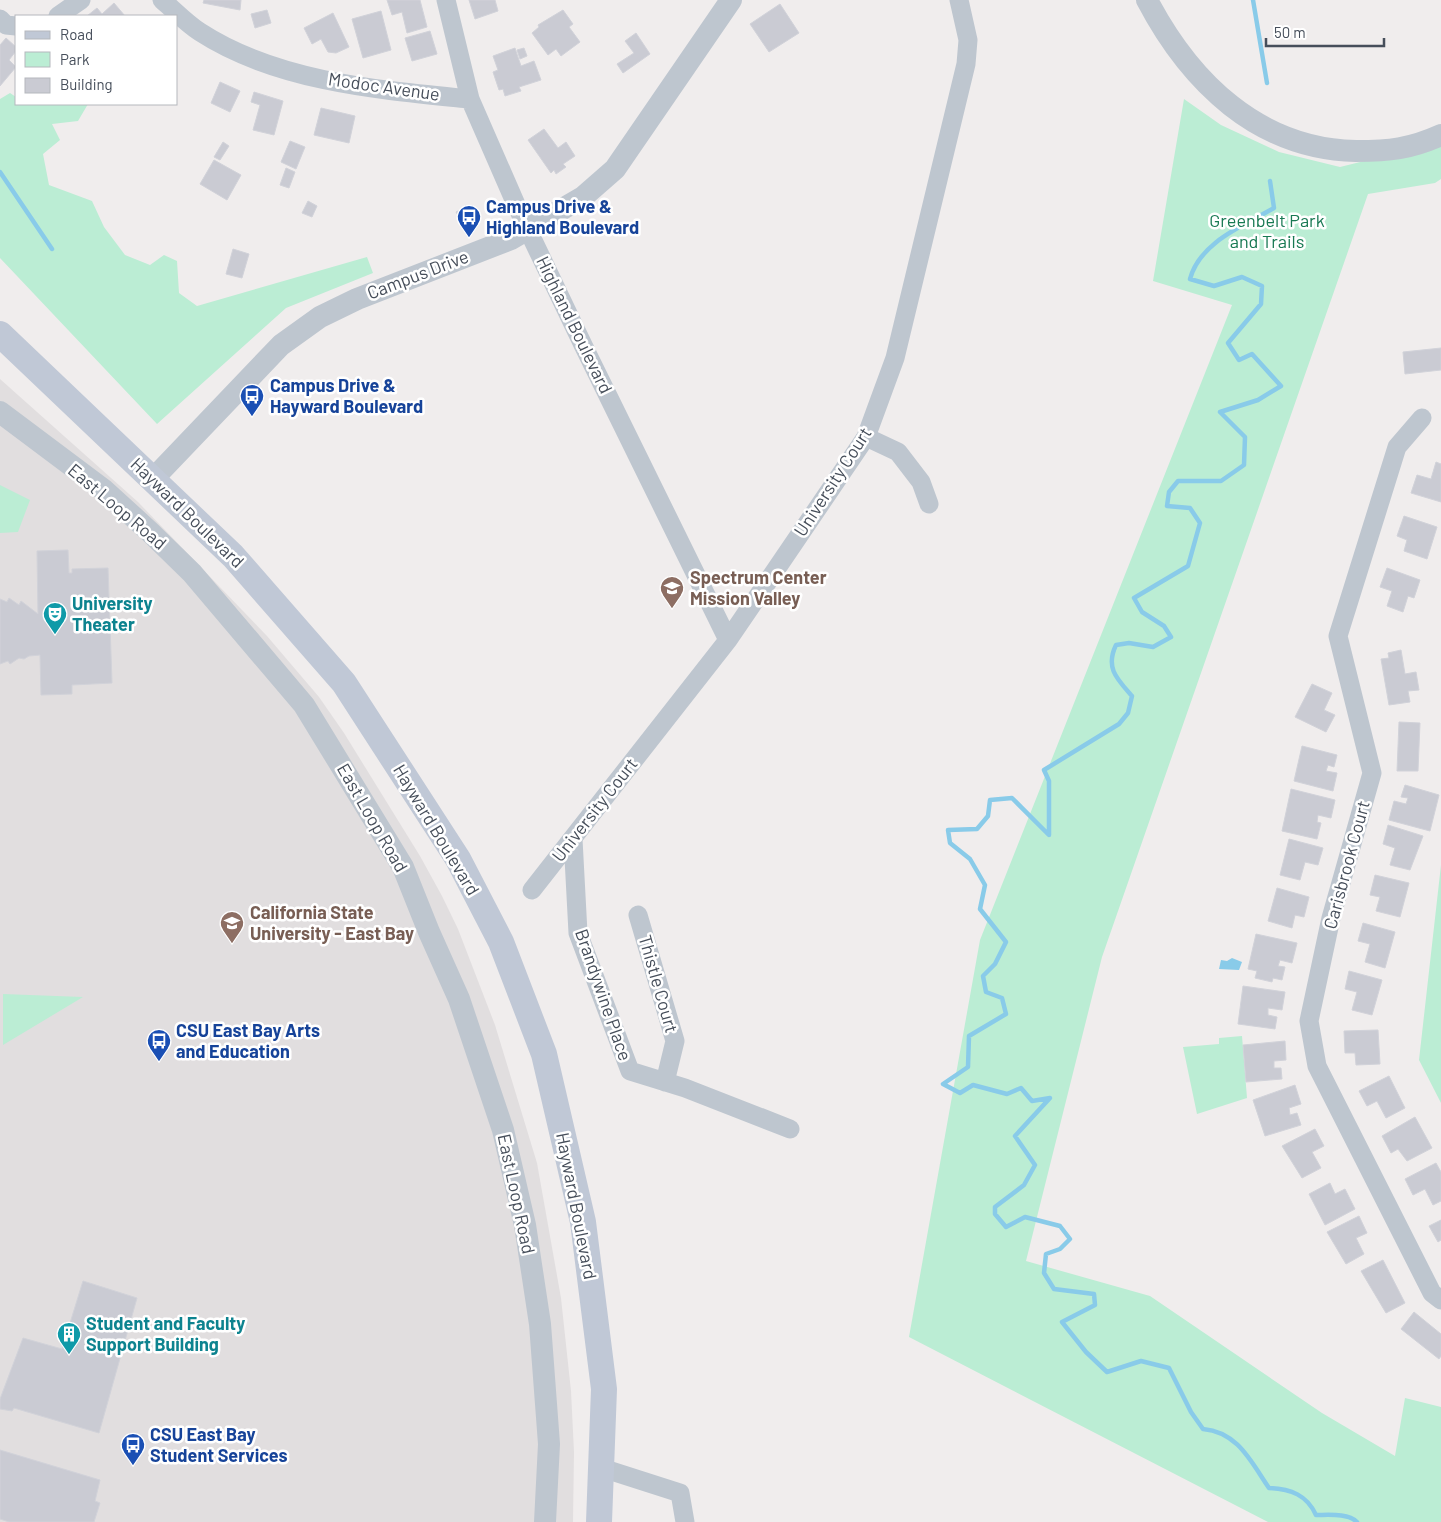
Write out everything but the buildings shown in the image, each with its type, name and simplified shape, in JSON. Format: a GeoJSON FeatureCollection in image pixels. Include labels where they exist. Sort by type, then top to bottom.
{"type":"FeatureCollection","features":[{"type":"Feature","properties":{"kind":"main road","name":"Hayward Boulevard"},"geometry":{"type":"LineString","coordinates":[[0,334],[233,556],[344,683],[458,859],[501,942],[544,1054],[584,1222],[604,1389],[599,1522]]}},
{"type":"Feature","properties":{"kind":"street"},"geometry":{"type":"LineString","coordinates":[[59,15],[81,0]]}},
{"type":"Feature","properties":{"kind":"street","name":"Modoc Avenue"},"geometry":{"type":"LineString","coordinates":[[162,0],[198,32],[239,54],[299,75],[470,99]]}},
{"type":"Feature","properties":{"kind":"street","name":"Highland Boulevard"},"geometry":{"type":"LineString","coordinates":[[446,0],[470,99],[587,354],[728,640]]}},
{"type":"Feature","properties":{"kind":"street","name":"Campus Drive"},"geometry":{"type":"LineString","coordinates":[[153,479],[280,345],[320,317],[357,299],[529,230],[583,197],[615,169],[731,0]]}},
{"type":"Feature","properties":{"kind":"street","name":"University Court"},"geometry":{"type":"LineString","coordinates":[[532,890],[728,640],[866,437],[895,358],[966,64],[968,40],[959,0]]}},
{"type":"Feature","properties":{"kind":"street"},"geometry":{"type":"LineString","coordinates":[[1146,0],[1163,31],[1193,71],[1223,101],[1264,127],[1298,143],[1343,150],[1378,151],[1415,147],[1441,135]]}},
{"type":"Feature","properties":{"kind":"street"},"geometry":{"type":"LineString","coordinates":[[0,19],[6,25],[15,26]]}},
{"type":"Feature","properties":{"kind":"street","name":"East Loop Road"},"geometry":{"type":"LineString","coordinates":[[0,412],[104,490],[192,573],[304,705],[403,867],[459,999],[503,1130],[525,1225],[540,1324],[548,1444],[545,1522]]}},
{"type":"Feature","properties":{"kind":"street","name":"Carisbrook Court"},"geometry":{"type":"LineString","coordinates":[[1422,418],[1397,447],[1338,636],[1372,773],[1332,918],[1310,1021],[1317,1066],[1432,1294],[1441,1300]]}},
{"type":"Feature","properties":{"kind":"street"},"geometry":{"type":"LineString","coordinates":[[866,437],[898,452],[921,482],[929,504]]}},
{"type":"Feature","properties":{"kind":"street","name":"Brandywine Place"},"geometry":{"type":"LineString","coordinates":[[573,839],[578,933],[630,1071],[685,1088],[790,1129]]}},
{"type":"Feature","properties":{"kind":"street","name":"Thistle Court"},"geometry":{"type":"LineString","coordinates":[[638,914],[675,1041],[665,1082]]}},
{"type":"Feature","properties":{"kind":"street"},"geometry":{"type":"LineString","coordinates":[[602,1468],[680,1493],[685,1522]]}},
{"type":"Feature","properties":{"kind":"shaded area","name":"California State University - East Bay"},"geometry":{"type":"Polygon","coordinates":[[[0,379],[138,502],[267,636],[319,697],[344,733],[420,856],[442,896],[458,929],[495,1025],[537,1163],[561,1298],[571,1391],[574,1452],[573,1522],[0,1522],[0,379]]]}},
{"type":"Feature","properties":{"kind":"green space"},"geometry":{"type":"Polygon","coordinates":[[[10,93],[15,96],[15,105],[87,105],[78,121],[52,124],[60,140],[43,154],[49,185],[92,201],[104,227],[125,255],[150,265],[164,255],[177,261],[179,293],[197,306],[367,257],[373,273],[286,308],[157,424],[0,258],[0,99],[10,93]]]}},
{"type":"Feature","properties":{"kind":"green space","name":"Greenbelt Park and Trails"},"geometry":{"type":"Polygon","coordinates":[[[1184,99],[1221,125],[1279,152],[1340,167],[1441,142],[1441,179],[1435,183],[1368,194],[1102,957],[1026,1261],[1150,1296],[1322,1413],[1395,1456],[1405,1398],[1441,1407],[1441,1522],[1268,1522],[909,1337],[980,940],[1232,305],[1153,281],[1184,99]]]}},
{"type":"Feature","properties":{"kind":"green space"},"geometry":{"type":"Polygon","coordinates":[[[0,485],[30,500],[18,532],[0,533],[0,485]]]}},
{"type":"Feature","properties":{"kind":"green space"},"geometry":{"type":"Polygon","coordinates":[[[1441,865],[1441,1103],[1419,1060],[1441,865]]]}},
{"type":"Feature","properties":{"kind":"green space"},"geometry":{"type":"Polygon","coordinates":[[[3,994],[83,997],[3,1045],[3,994]]]}},
{"type":"Feature","properties":{"kind":"green space"},"geometry":{"type":"Polygon","coordinates":[[[1242,1036],[1247,1098],[1197,1114],[1183,1047],[1219,1044],[1219,1038],[1242,1036]]]}},
{"type":"Feature","properties":{"kind":"water"},"geometry":{"type":"Polygon","coordinates":[[[1232,958],[1242,962],[1239,970],[1219,969],[1221,960],[1227,961],[1232,958]]]}},
{"type":"Feature","properties":{"kind":"waterway"},"geometry":{"type":"LineString","coordinates":[[1253,0],[1267,83]]}},
{"type":"Feature","properties":{"kind":"waterway"},"geometry":{"type":"LineString","coordinates":[[0,172],[52,249]]}},
{"type":"Feature","properties":{"kind":"waterway"},"geometry":{"type":"LineString","coordinates":[[1270,181],[1274,208],[1224,236],[1213,245],[1195,266],[1190,279],[1214,286],[1242,277],[1262,286],[1261,304],[1228,343],[1239,360],[1252,354],[1281,386],[1258,400],[1220,412],[1245,437],[1244,465],[1221,481],[1178,481],[1169,492],[1167,506],[1190,508],[1200,523],[1188,566],[1134,598],[1142,612],[1164,626],[1171,637],[1153,647],[1129,643],[1116,645],[1113,653],[1112,667],[1117,678],[1132,696],[1128,713],[1119,724],[1044,770],[1049,781],[1049,835],[1012,798],[990,800],[988,816],[977,829],[948,830],[950,843],[970,859],[985,885],[980,909],[1006,942],[995,964],[983,976],[986,992],[1002,998],[1006,1014],[969,1036],[968,1067],[943,1084],[960,1093],[973,1085],[1007,1094],[1021,1088],[1032,1101],[1050,1098],[1015,1136],[1035,1165],[1024,1185],[995,1207],[995,1214],[1006,1227],[1025,1217],[1060,1226],[1070,1239],[1060,1249],[1046,1254],[1044,1273],[1054,1289],[1094,1294],[1095,1305],[1062,1322],[1086,1352],[1107,1372],[1141,1361],[1169,1368],[1191,1412],[1203,1429],[1215,1431],[1235,1442],[1269,1488],[1297,1494],[1308,1502],[1316,1515],[1344,1516],[1357,1522]]}},
{"type":"Feature","properties":{"kind":"place","name":"Campus Drive & Highland Boulevard"},"geometry":{"type":"Point","coordinates":[469,238]}},
{"type":"Feature","properties":{"kind":"place","name":"Campus Drive & Hayward Boulevard"},"geometry":{"type":"Point","coordinates":[252,417]}},
{"type":"Feature","properties":{"kind":"place","name":"Spectrum Center Mission Valley"},"geometry":{"type":"Point","coordinates":[672,609]}},
{"type":"Feature","properties":{"kind":"place","name":"University Theater"},"geometry":{"type":"Point","coordinates":[55,635]}},
{"type":"Feature","properties":{"kind":"place","name":"California State University - East Bay"},"geometry":{"type":"Point","coordinates":[232,944]}},
{"type":"Feature","properties":{"kind":"place","name":"CSU East Bay Arts and Education"},"geometry":{"type":"Point","coordinates":[159,1062]}},
{"type":"Feature","properties":{"kind":"place","name":"Student and Faculty Support Building"},"geometry":{"type":"Point","coordinates":[69,1355]}},
{"type":"Feature","properties":{"kind":"place","name":"CSU East Bay Student Services"},"geometry":{"type":"Point","coordinates":[133,1466]}}]}
